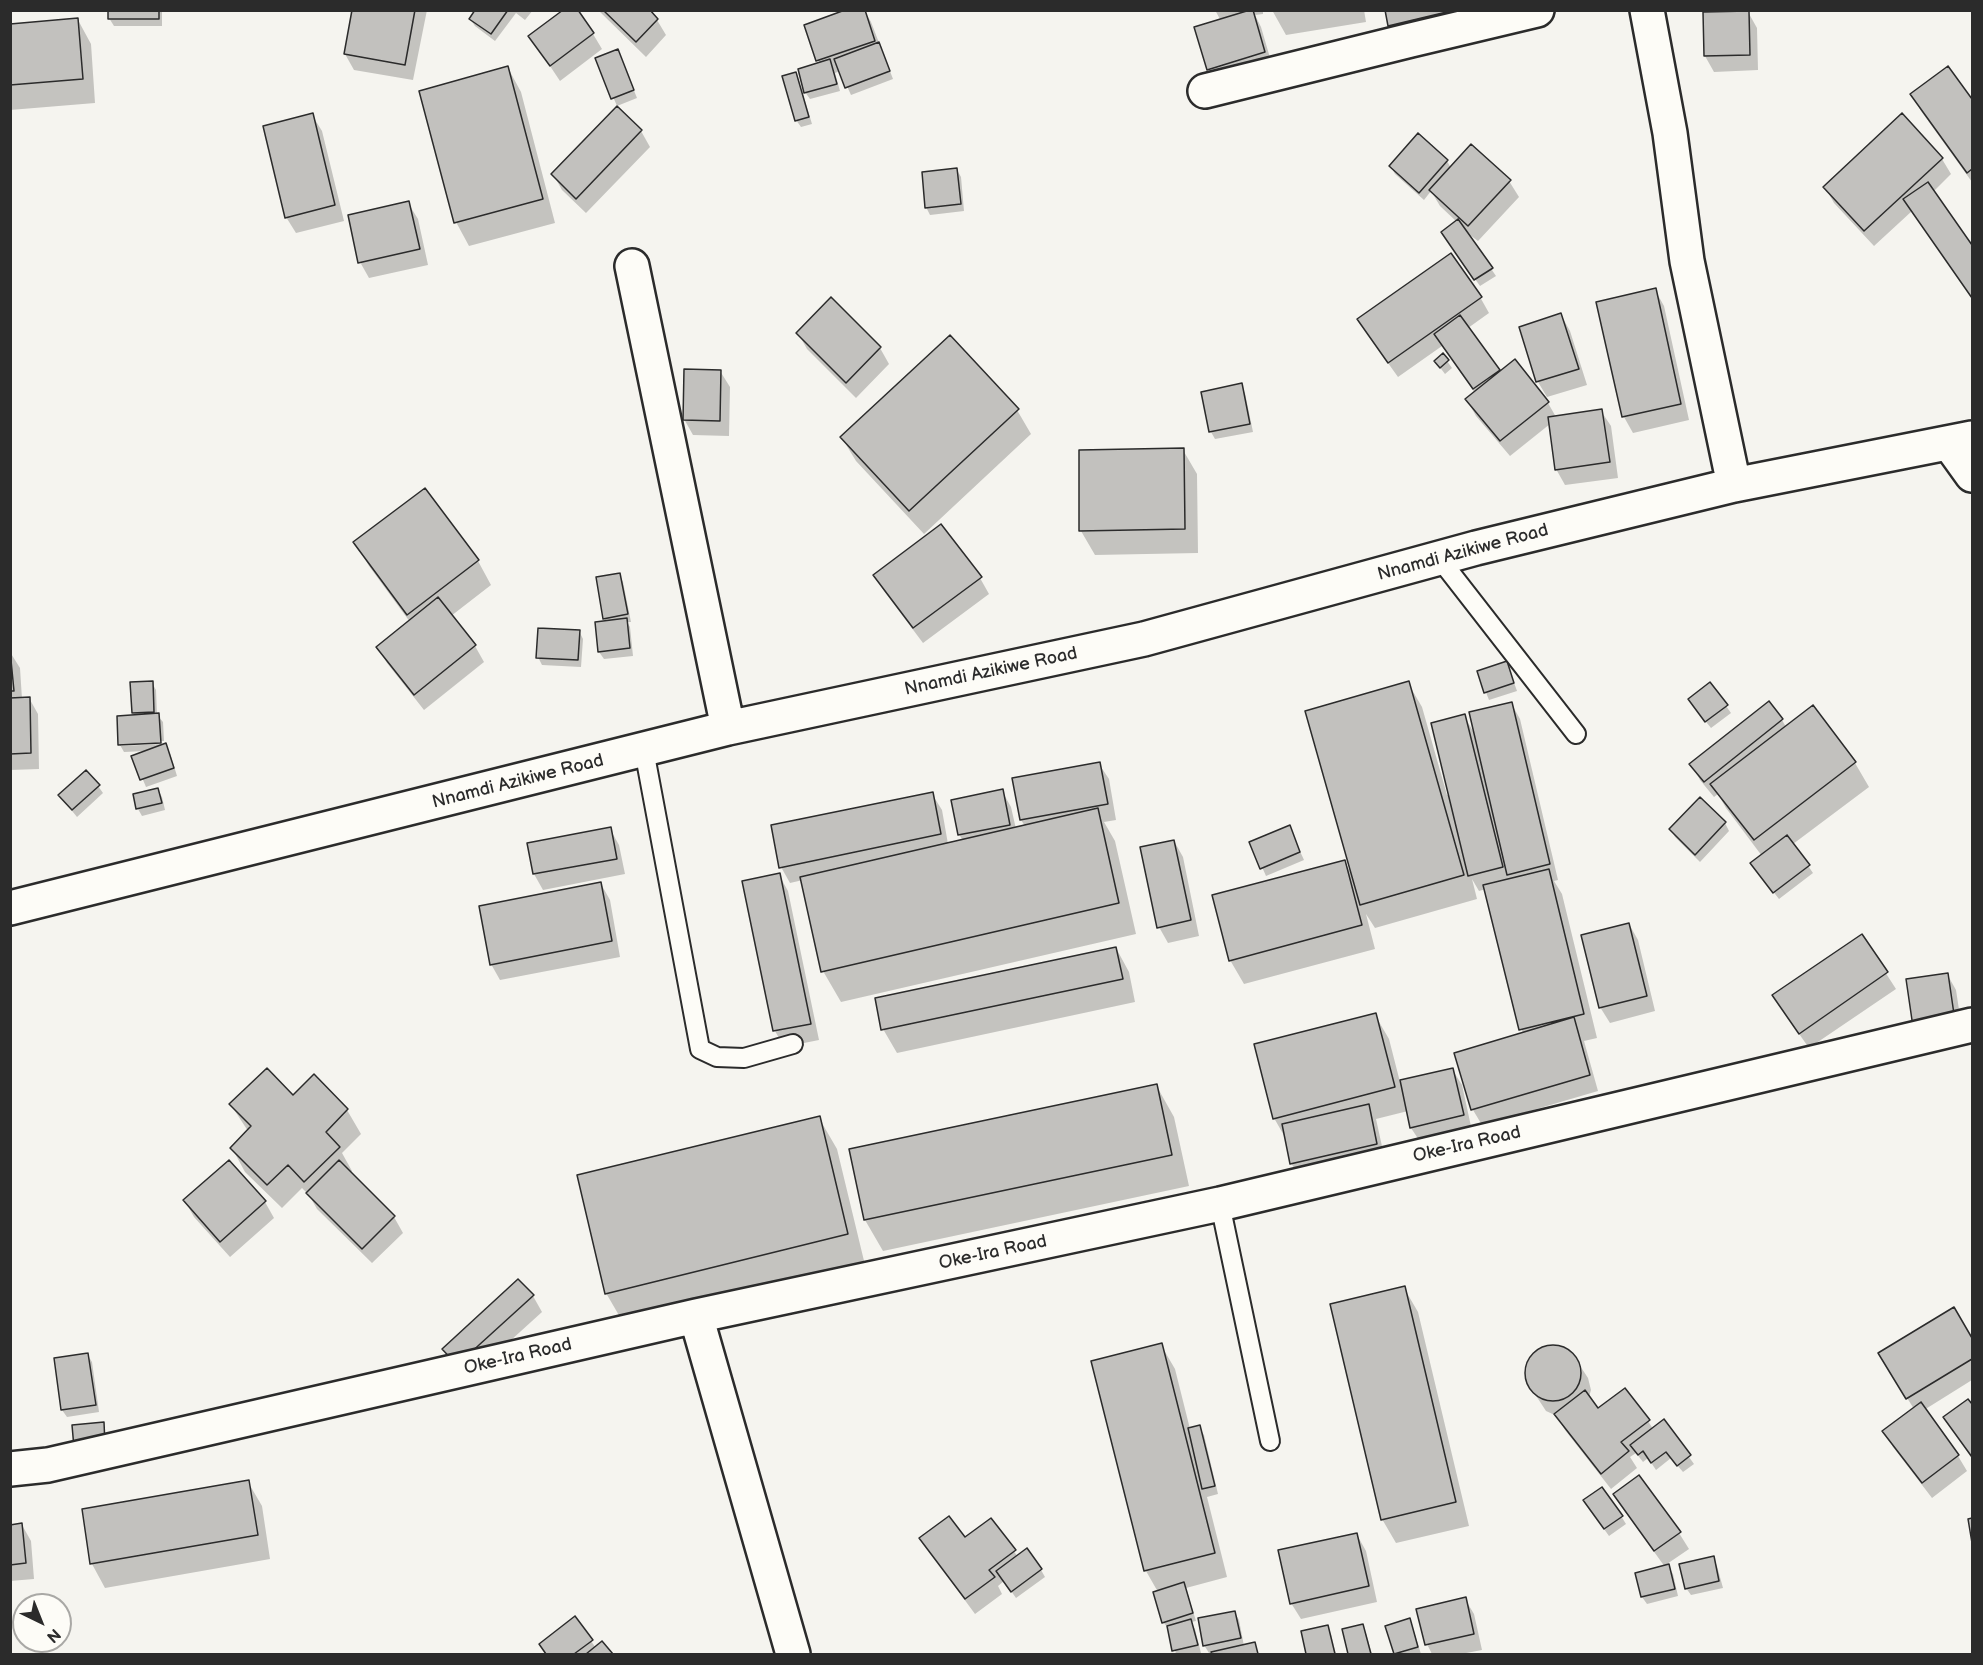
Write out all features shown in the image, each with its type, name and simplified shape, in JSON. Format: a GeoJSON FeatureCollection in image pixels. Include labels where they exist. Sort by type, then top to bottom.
{"type":"FeatureCollection","features":[{"type":"Feature","properties":{"kind":"street"},"geometry":{"type":"LineString","coordinates":[[1205,91],[1537,10]]}},
{"type":"Feature","properties":{"kind":"street"},"geometry":{"type":"LineString","coordinates":[[1647,10],[1670,133],[1687,261],[1734,485]]}},
{"type":"Feature","properties":{"kind":"street"},"geometry":{"type":"LineString","coordinates":[[632,266],[728,728]]}},
{"type":"Feature","properties":{"kind":"street"},"geometry":{"type":"LineString","coordinates":[[1961,441],[1972,474]]}},
{"type":"Feature","properties":{"kind":"street","name":"Nnamdi Azikiwe Road"},"geometry":{"type":"LineString","coordinates":[[10,908],[728,728],[1144,639],[1439,558],[1734,485],[1961,441]]}},
{"type":"Feature","properties":{"kind":"street","name":"Oke-Ira Road"},"geometry":{"type":"LineString","coordinates":[[10,1469],[48,1465],[696,1316],[1220,1204],[1972,1025]]}},
{"type":"Feature","properties":{"kind":"street"},"geometry":{"type":"LineString","coordinates":[[696,1316],[793,1654]]}},
{"type":"Feature","properties":{"kind":"lane"},"geometry":{"type":"LineString","coordinates":[[1439,558],[1576,734]]}},
{"type":"Feature","properties":{"kind":"lane"},"geometry":{"type":"LineString","coordinates":[[645,750],[700,1049],[717,1058],[744,1058],[793,1044]]}},
{"type":"Feature","properties":{"kind":"lane"},"geometry":{"type":"LineString","coordinates":[[1220,1204],[1270,1441]]}},
{"type":"Feature","properties":{"kind":"building"},"geometry":{"type":"Polygon","coordinates":[[[108,10],[159,10],[159,19],[108,19],[108,10]]]}},
{"type":"Feature","properties":{"kind":"building"},"geometry":{"type":"Polygon","coordinates":[[[352,10],[415,10],[405,65],[344,54],[352,10]]]}},
{"type":"Feature","properties":{"kind":"building"},"geometry":{"type":"Polygon","coordinates":[[[475,10],[508,10],[491,34],[469,19],[475,10]]]}},
{"type":"Feature","properties":{"kind":"building"},"geometry":{"type":"Polygon","coordinates":[[[563,10],[578,10],[594,33],[550,66],[528,36],[563,10]]]}},
{"type":"Feature","properties":{"kind":"building"},"geometry":{"type":"Polygon","coordinates":[[[603,10],[650,10],[658,19],[636,42],[603,10]]]}},
{"type":"Feature","properties":{"kind":"building"},"geometry":{"type":"Polygon","coordinates":[[[845,10],[865,10],[875,41],[816,61],[804,25],[845,10]]]}},
{"type":"Feature","properties":{"kind":"building"},"geometry":{"type":"Polygon","coordinates":[[[1253,10],[1265,52],[1207,70],[1194,27],[1253,10]]]}},
{"type":"Feature","properties":{"kind":"building"},"geometry":{"type":"Polygon","coordinates":[[[1385,10],[1455,10],[1388,26],[1385,10]]]}},
{"type":"Feature","properties":{"kind":"building"},"geometry":{"type":"Polygon","coordinates":[[[1749,11],[1750,55],[1704,56],[1703,12],[1749,11]]]}},
{"type":"Feature","properties":{"kind":"building"},"geometry":{"type":"Polygon","coordinates":[[[78,18],[83,79],[10,85],[10,24],[78,18]]]}},
{"type":"Feature","properties":{"kind":"building"},"geometry":{"type":"Polygon","coordinates":[[[879,42],[890,71],[845,88],[834,59],[879,42]]]}},
{"type":"Feature","properties":{"kind":"building"},"geometry":{"type":"Polygon","coordinates":[[[618,49],[634,90],[611,99],[595,58],[618,49]]]}},
{"type":"Feature","properties":{"kind":"building"},"geometry":{"type":"Polygon","coordinates":[[[830,59],[837,84],[804,93],[798,69],[830,59]]]}},
{"type":"Feature","properties":{"kind":"building"},"geometry":{"type":"Polygon","coordinates":[[[508,66],[543,199],[454,223],[419,91],[508,66]]]}},
{"type":"Feature","properties":{"kind":"building"},"geometry":{"type":"Polygon","coordinates":[[[1948,66],[1972,99],[1972,169],[1967,173],[1910,94],[1948,66]]]}},
{"type":"Feature","properties":{"kind":"building"},"geometry":{"type":"Polygon","coordinates":[[[796,72],[809,117],[795,121],[782,76],[796,72]]]}},
{"type":"Feature","properties":{"kind":"building"},"geometry":{"type":"Polygon","coordinates":[[[617,106],[642,130],[576,199],[551,174],[617,106]]]}},
{"type":"Feature","properties":{"kind":"building"},"geometry":{"type":"Polygon","coordinates":[[[313,113],[335,205],[285,218],[263,126],[313,113]]]}},
{"type":"Feature","properties":{"kind":"building"},"geometry":{"type":"Polygon","coordinates":[[[1902,113],[1943,158],[1864,231],[1823,187],[1902,113]]]}},
{"type":"Feature","properties":{"kind":"building"},"geometry":{"type":"Polygon","coordinates":[[[1418,133],[1448,160],[1419,193],[1389,166],[1418,133]]]}},
{"type":"Feature","properties":{"kind":"building"},"geometry":{"type":"Polygon","coordinates":[[[1471,144],[1511,180],[1468,226],[1429,190],[1471,144]]]}},
{"type":"Feature","properties":{"kind":"building"},"geometry":{"type":"Polygon","coordinates":[[[957,168],[961,204],[925,208],[922,172],[957,168]]]}},
{"type":"Feature","properties":{"kind":"building"},"geometry":{"type":"Polygon","coordinates":[[[1928,182],[1972,245],[1972,298],[1903,199],[1928,182]]]}},
{"type":"Feature","properties":{"kind":"building"},"geometry":{"type":"Polygon","coordinates":[[[409,201],[420,249],[358,263],[348,215],[409,201]]]}},
{"type":"Feature","properties":{"kind":"building"},"geometry":{"type":"Polygon","coordinates":[[[1458,219],[1493,268],[1474,280],[1441,232],[1458,219]]]}},
{"type":"Feature","properties":{"kind":"building"},"geometry":{"type":"Polygon","coordinates":[[[1451,253],[1482,297],[1388,363],[1357,319],[1451,253]]]}},
{"type":"Feature","properties":{"kind":"building"},"geometry":{"type":"Polygon","coordinates":[[[1656,288],[1681,404],[1622,417],[1596,302],[1656,288]]]}},
{"type":"Feature","properties":{"kind":"building"},"geometry":{"type":"Polygon","coordinates":[[[831,297],[881,347],[846,383],[796,333],[831,297]]]}},
{"type":"Feature","properties":{"kind":"building"},"geometry":{"type":"Polygon","coordinates":[[[1561,313],[1579,369],[1536,382],[1519,327],[1561,313]]]}},
{"type":"Feature","properties":{"kind":"building"},"geometry":{"type":"Polygon","coordinates":[[[1460,315],[1500,370],[1473,389],[1434,334],[1460,315]]]}},
{"type":"Feature","properties":{"kind":"building"},"geometry":{"type":"Polygon","coordinates":[[[950,335],[1019,409],[909,511],[840,437],[950,335]]]}},
{"type":"Feature","properties":{"kind":"building"},"geometry":{"type":"Polygon","coordinates":[[[1443,353],[1449,360],[1440,368],[1434,361],[1443,353]]]}},
{"type":"Feature","properties":{"kind":"building"},"geometry":{"type":"Polygon","coordinates":[[[1515,359],[1549,402],[1500,441],[1465,399],[1515,359]]]}},
{"type":"Feature","properties":{"kind":"building"},"geometry":{"type":"Polygon","coordinates":[[[684,369],[721,370],[720,421],[683,420],[684,369]]]}},
{"type":"Feature","properties":{"kind":"building"},"geometry":{"type":"Polygon","coordinates":[[[1242,383],[1250,424],[1209,432],[1201,392],[1242,383]]]}},
{"type":"Feature","properties":{"kind":"building"},"geometry":{"type":"Polygon","coordinates":[[[1602,409],[1610,462],[1555,470],[1548,417],[1602,409]]]}},
{"type":"Feature","properties":{"kind":"building"},"geometry":{"type":"Polygon","coordinates":[[[1184,448],[1185,529],[1079,531],[1079,450],[1184,448]]]}},
{"type":"Feature","properties":{"kind":"building"},"geometry":{"type":"Polygon","coordinates":[[[425,488],[479,560],[407,615],[353,542],[425,488]]]}},
{"type":"Feature","properties":{"kind":"building"},"geometry":{"type":"Polygon","coordinates":[[[941,524],[982,577],[913,628],[873,575],[941,524]]]}},
{"type":"Feature","properties":{"kind":"building"},"geometry":{"type":"Polygon","coordinates":[[[620,573],[628,614],[603,619],[596,577],[620,573]]]}},
{"type":"Feature","properties":{"kind":"building"},"geometry":{"type":"Polygon","coordinates":[[[438,597],[476,645],[414,695],[376,647],[438,597]]]}},
{"type":"Feature","properties":{"kind":"building"},"geometry":{"type":"Polygon","coordinates":[[[627,618],[630,648],[598,652],[595,622],[627,618]]]}},
{"type":"Feature","properties":{"kind":"building"},"geometry":{"type":"Polygon","coordinates":[[[538,628],[580,630],[578,660],[536,658],[538,628]]]}},
{"type":"Feature","properties":{"kind":"building"},"geometry":{"type":"Polygon","coordinates":[[[10,650],[14,691],[10,691],[10,650]]]}},
{"type":"Feature","properties":{"kind":"building"},"geometry":{"type":"Polygon","coordinates":[[[1507,661],[1514,683],[1484,693],[1477,671],[1507,661]]]}},
{"type":"Feature","properties":{"kind":"building"},"geometry":{"type":"Polygon","coordinates":[[[153,681],[154,712],[132,713],[130,682],[153,681]]]}},
{"type":"Feature","properties":{"kind":"building"},"geometry":{"type":"Polygon","coordinates":[[[1409,681],[1464,875],[1360,905],[1305,711],[1409,681]]]}},
{"type":"Feature","properties":{"kind":"building"},"geometry":{"type":"Polygon","coordinates":[[[1710,682],[1728,705],[1705,722],[1688,699],[1710,682]]]}},
{"type":"Feature","properties":{"kind":"building"},"geometry":{"type":"Polygon","coordinates":[[[30,697],[31,753],[10,754],[10,698],[30,697]]]}},
{"type":"Feature","properties":{"kind":"building"},"geometry":{"type":"Polygon","coordinates":[[[1769,701],[1783,719],[1704,782],[1689,764],[1769,701]]]}},
{"type":"Feature","properties":{"kind":"building"},"geometry":{"type":"Polygon","coordinates":[[[1512,702],[1550,864],[1507,875],[1469,712],[1512,702]]]}},
{"type":"Feature","properties":{"kind":"building"},"geometry":{"type":"Polygon","coordinates":[[[1813,705],[1856,762],[1754,840],[1710,784],[1813,705]]]}},
{"type":"Feature","properties":{"kind":"building"},"geometry":{"type":"Polygon","coordinates":[[[159,713],[161,743],[118,745],[117,716],[159,713]]]}},
{"type":"Feature","properties":{"kind":"building"},"geometry":{"type":"Polygon","coordinates":[[[1465,714],[1503,867],[1468,876],[1431,723],[1465,714]]]}},
{"type":"Feature","properties":{"kind":"building"},"geometry":{"type":"Polygon","coordinates":[[[166,743],[174,768],[140,780],[131,756],[166,743]]]}},
{"type":"Feature","properties":{"kind":"building"},"geometry":{"type":"Polygon","coordinates":[[[1100,762],[1108,804],[1020,820],[1012,778],[1100,762]]]}},
{"type":"Feature","properties":{"kind":"building"},"geometry":{"type":"Polygon","coordinates":[[[86,770],[100,785],[72,810],[58,795],[86,770]]]}},
{"type":"Feature","properties":{"kind":"building"},"geometry":{"type":"Polygon","coordinates":[[[158,788],[162,803],[136,809],[133,794],[158,788]]]}},
{"type":"Feature","properties":{"kind":"building"},"geometry":{"type":"Polygon","coordinates":[[[1003,789],[1010,825],[958,835],[951,800],[1003,789]]]}},
{"type":"Feature","properties":{"kind":"building"},"geometry":{"type":"Polygon","coordinates":[[[933,792],[941,834],[779,868],[771,825],[933,792]]]}},
{"type":"Feature","properties":{"kind":"building"},"geometry":{"type":"Polygon","coordinates":[[[1700,797],[1726,822],[1695,855],[1669,829],[1700,797]]]}},
{"type":"Feature","properties":{"kind":"building"},"geometry":{"type":"Polygon","coordinates":[[[1098,808],[1119,903],[821,972],[800,877],[1098,808]]]}},
{"type":"Feature","properties":{"kind":"building"},"geometry":{"type":"Polygon","coordinates":[[[1290,825],[1300,852],[1260,869],[1249,842],[1290,825]]]}},
{"type":"Feature","properties":{"kind":"building"},"geometry":{"type":"Polygon","coordinates":[[[611,827],[617,859],[533,874],[527,843],[611,827]]]}},
{"type":"Feature","properties":{"kind":"building"},"geometry":{"type":"Polygon","coordinates":[[[1787,835],[1810,865],[1773,893],[1750,863],[1787,835]]]}},
{"type":"Feature","properties":{"kind":"building"},"geometry":{"type":"Polygon","coordinates":[[[1174,840],[1191,920],[1157,928],[1140,847],[1174,840]]]}},
{"type":"Feature","properties":{"kind":"building"},"geometry":{"type":"Polygon","coordinates":[[[1345,860],[1362,925],[1229,961],[1212,895],[1345,860]]]}},
{"type":"Feature","properties":{"kind":"building"},"geometry":{"type":"Polygon","coordinates":[[[1549,869],[1584,1014],[1519,1030],[1483,885],[1549,869]]]}},
{"type":"Feature","properties":{"kind":"building"},"geometry":{"type":"Polygon","coordinates":[[[780,873],[811,1024],[773,1031],[742,881],[780,873]]]}},
{"type":"Feature","properties":{"kind":"building"},"geometry":{"type":"Polygon","coordinates":[[[601,882],[612,941],[490,965],[479,906],[601,882]]]}},
{"type":"Feature","properties":{"kind":"building"},"geometry":{"type":"Polygon","coordinates":[[[1629,923],[1647,996],[1599,1008],[1581,935],[1629,923]]]}},
{"type":"Feature","properties":{"kind":"building"},"geometry":{"type":"Polygon","coordinates":[[[1862,934],[1888,972],[1799,1034],[1772,995],[1862,934]]]}},
{"type":"Feature","properties":{"kind":"building"},"geometry":{"type":"Polygon","coordinates":[[[1116,947],[1123,979],[881,1030],[875,998],[1116,947]]]}},
{"type":"Feature","properties":{"kind":"building"},"geometry":{"type":"Polygon","coordinates":[[[1948,973],[1955,1021],[1913,1027],[1906,979],[1948,973]]]}},
{"type":"Feature","properties":{"kind":"building"},"geometry":{"type":"Polygon","coordinates":[[[1376,1013],[1395,1087],[1273,1119],[1254,1044],[1376,1013]]]}},
{"type":"Feature","properties":{"kind":"building"},"geometry":{"type":"Polygon","coordinates":[[[1574,1017],[1590,1075],[1471,1110],[1454,1053],[1574,1017]]]}},
{"type":"Feature","properties":{"kind":"building"},"geometry":{"type":"Polygon","coordinates":[[[267,1068],[293,1095],[314,1074],[348,1109],[326,1132],[340,1147],[304,1182],[288,1165],[267,1185],[230,1148],[251,1126],[229,1104],[267,1068]]]}},
{"type":"Feature","properties":{"kind":"building"},"geometry":{"type":"Polygon","coordinates":[[[1453,1068],[1464,1115],[1410,1128],[1400,1080],[1453,1068]]]}},
{"type":"Feature","properties":{"kind":"building"},"geometry":{"type":"Polygon","coordinates":[[[1157,1084],[1172,1155],[864,1220],[849,1149],[1157,1084]]]}},
{"type":"Feature","properties":{"kind":"building"},"geometry":{"type":"Polygon","coordinates":[[[1369,1104],[1377,1144],[1290,1164],[1282,1124],[1369,1104]]]}},
{"type":"Feature","properties":{"kind":"building"},"geometry":{"type":"Polygon","coordinates":[[[820,1116],[848,1234],[605,1294],[577,1175],[820,1116]]]}},
{"type":"Feature","properties":{"kind":"building"},"geometry":{"type":"Polygon","coordinates":[[[229,1160],[266,1201],[220,1242],[183,1200],[229,1160]]]}},
{"type":"Feature","properties":{"kind":"building"},"geometry":{"type":"Polygon","coordinates":[[[339,1160],[395,1216],[362,1249],[306,1193],[339,1160]]]}},
{"type":"Feature","properties":{"kind":"building"},"geometry":{"type":"Polygon","coordinates":[[[518,1279],[534,1295],[457,1365],[442,1349],[518,1279]]]}},
{"type":"Feature","properties":{"kind":"building"},"geometry":{"type":"Polygon","coordinates":[[[1405,1286],[1456,1502],[1381,1520],[1330,1304],[1405,1286]]]}},
{"type":"Feature","properties":{"kind":"building"},"geometry":{"type":"Polygon","coordinates":[[[1954,1307],[1972,1338],[1972,1359],[1906,1399],[1878,1353],[1954,1307]]]}},
{"type":"Feature","properties":{"kind":"building"},"geometry":{"type":"Polygon","coordinates":[[[1162,1343],[1215,1553],[1144,1571],[1091,1361],[1162,1343]]]}},
{"type":"Feature","properties":{"kind":"building"},"geometry":{"type":"Polygon","coordinates":[[[1547,1345],[1559,1345],[1569,1349],[1577,1357],[1581,1373],[1577,1389],[1569,1397],[1559,1401],[1547,1401],[1537,1397],[1529,1389],[1525,1379],[1525,1367],[1529,1357],[1537,1349],[1547,1345]]]}},
{"type":"Feature","properties":{"kind":"building"},"geometry":{"type":"Polygon","coordinates":[[[88,1353],[96,1405],[61,1410],[54,1358],[88,1353]]]}},
{"type":"Feature","properties":{"kind":"building"},"geometry":{"type":"Polygon","coordinates":[[[1625,1388],[1650,1420],[1621,1442],[1629,1451],[1601,1474],[1554,1414],[1585,1390],[1598,1408],[1625,1388]]]}},
{"type":"Feature","properties":{"kind":"building"},"geometry":{"type":"Polygon","coordinates":[[[1968,1399],[1972,1404],[1972,1457],[1943,1417],[1968,1399]]]}},
{"type":"Feature","properties":{"kind":"building"},"geometry":{"type":"Polygon","coordinates":[[[1921,1402],[1959,1455],[1922,1483],[1882,1431],[1921,1402]]]}},
{"type":"Feature","properties":{"kind":"building"},"geometry":{"type":"Polygon","coordinates":[[[1664,1419],[1691,1455],[1677,1466],[1666,1452],[1651,1463],[1643,1451],[1638,1455],[1630,1445],[1664,1419]]]}},
{"type":"Feature","properties":{"kind":"building"},"geometry":{"type":"Polygon","coordinates":[[[104,1422],[105,1445],[74,1448],[72,1425],[104,1422]]]}},
{"type":"Feature","properties":{"kind":"building"},"geometry":{"type":"Polygon","coordinates":[[[1200,1425],[1215,1486],[1202,1489],[1188,1428],[1200,1425]]]}},
{"type":"Feature","properties":{"kind":"building"},"geometry":{"type":"Polygon","coordinates":[[[1639,1475],[1681,1532],[1654,1551],[1613,1494],[1639,1475]]]}},
{"type":"Feature","properties":{"kind":"building"},"geometry":{"type":"Polygon","coordinates":[[[249,1480],[258,1535],[90,1564],[82,1509],[249,1480]]]}},
{"type":"Feature","properties":{"kind":"building"},"geometry":{"type":"Polygon","coordinates":[[[1602,1487],[1623,1516],[1604,1529],[1583,1500],[1602,1487]]]}},
{"type":"Feature","properties":{"kind":"building"},"geometry":{"type":"Polygon","coordinates":[[[949,1516],[965,1537],[991,1518],[1016,1550],[989,1570],[995,1577],[965,1599],[919,1538],[949,1516]]]}},
{"type":"Feature","properties":{"kind":"building"},"geometry":{"type":"Polygon","coordinates":[[[1972,1518],[1972,1543],[1968,1519],[1972,1518]]]}},
{"type":"Feature","properties":{"kind":"building"},"geometry":{"type":"Polygon","coordinates":[[[22,1523],[26,1563],[10,1565],[10,1525],[22,1523]]]}},
{"type":"Feature","properties":{"kind":"building"},"geometry":{"type":"Polygon","coordinates":[[[1357,1533],[1369,1586],[1290,1604],[1278,1550],[1357,1533]]]}},
{"type":"Feature","properties":{"kind":"building"},"geometry":{"type":"Polygon","coordinates":[[[1027,1548],[1042,1569],[1011,1592],[996,1571],[1027,1548]]]}},
{"type":"Feature","properties":{"kind":"building"},"geometry":{"type":"Polygon","coordinates":[[[1714,1556],[1719,1581],[1685,1589],[1679,1564],[1714,1556]]]}},
{"type":"Feature","properties":{"kind":"building"},"geometry":{"type":"Polygon","coordinates":[[[1669,1564],[1675,1589],[1641,1597],[1635,1573],[1669,1564]]]}},
{"type":"Feature","properties":{"kind":"building"},"geometry":{"type":"Polygon","coordinates":[[[1184,1582],[1193,1613],[1162,1623],[1153,1592],[1184,1582]]]}},
{"type":"Feature","properties":{"kind":"building"},"geometry":{"type":"Polygon","coordinates":[[[1466,1597],[1474,1634],[1425,1645],[1416,1609],[1466,1597]]]}},
{"type":"Feature","properties":{"kind":"building"},"geometry":{"type":"Polygon","coordinates":[[[1235,1611],[1241,1638],[1203,1646],[1198,1618],[1235,1611]]]}},
{"type":"Feature","properties":{"kind":"building"},"geometry":{"type":"Polygon","coordinates":[[[575,1616],[593,1640],[574,1654],[546,1654],[539,1644],[575,1616]]]}},
{"type":"Feature","properties":{"kind":"building"},"geometry":{"type":"Polygon","coordinates":[[[1410,1618],[1418,1647],[1394,1654],[1385,1626],[1410,1618]]]}},
{"type":"Feature","properties":{"kind":"building"},"geometry":{"type":"Polygon","coordinates":[[[1191,1619],[1198,1645],[1172,1651],[1167,1626],[1191,1619]]]}},
{"type":"Feature","properties":{"kind":"building"},"geometry":{"type":"Polygon","coordinates":[[[1363,1624],[1371,1654],[1348,1654],[1342,1629],[1363,1624]]]}},
{"type":"Feature","properties":{"kind":"building"},"geometry":{"type":"Polygon","coordinates":[[[1328,1625],[1335,1654],[1306,1654],[1301,1631],[1328,1625]]]}},
{"type":"Feature","properties":{"kind":"building"},"geometry":{"type":"Polygon","coordinates":[[[602,1641],[613,1654],[586,1654],[602,1641]]]}},
{"type":"Feature","properties":{"kind":"building"},"geometry":{"type":"Polygon","coordinates":[[[1255,1642],[1258,1654],[1212,1654],[1211,1652],[1255,1642]]]}}]}
